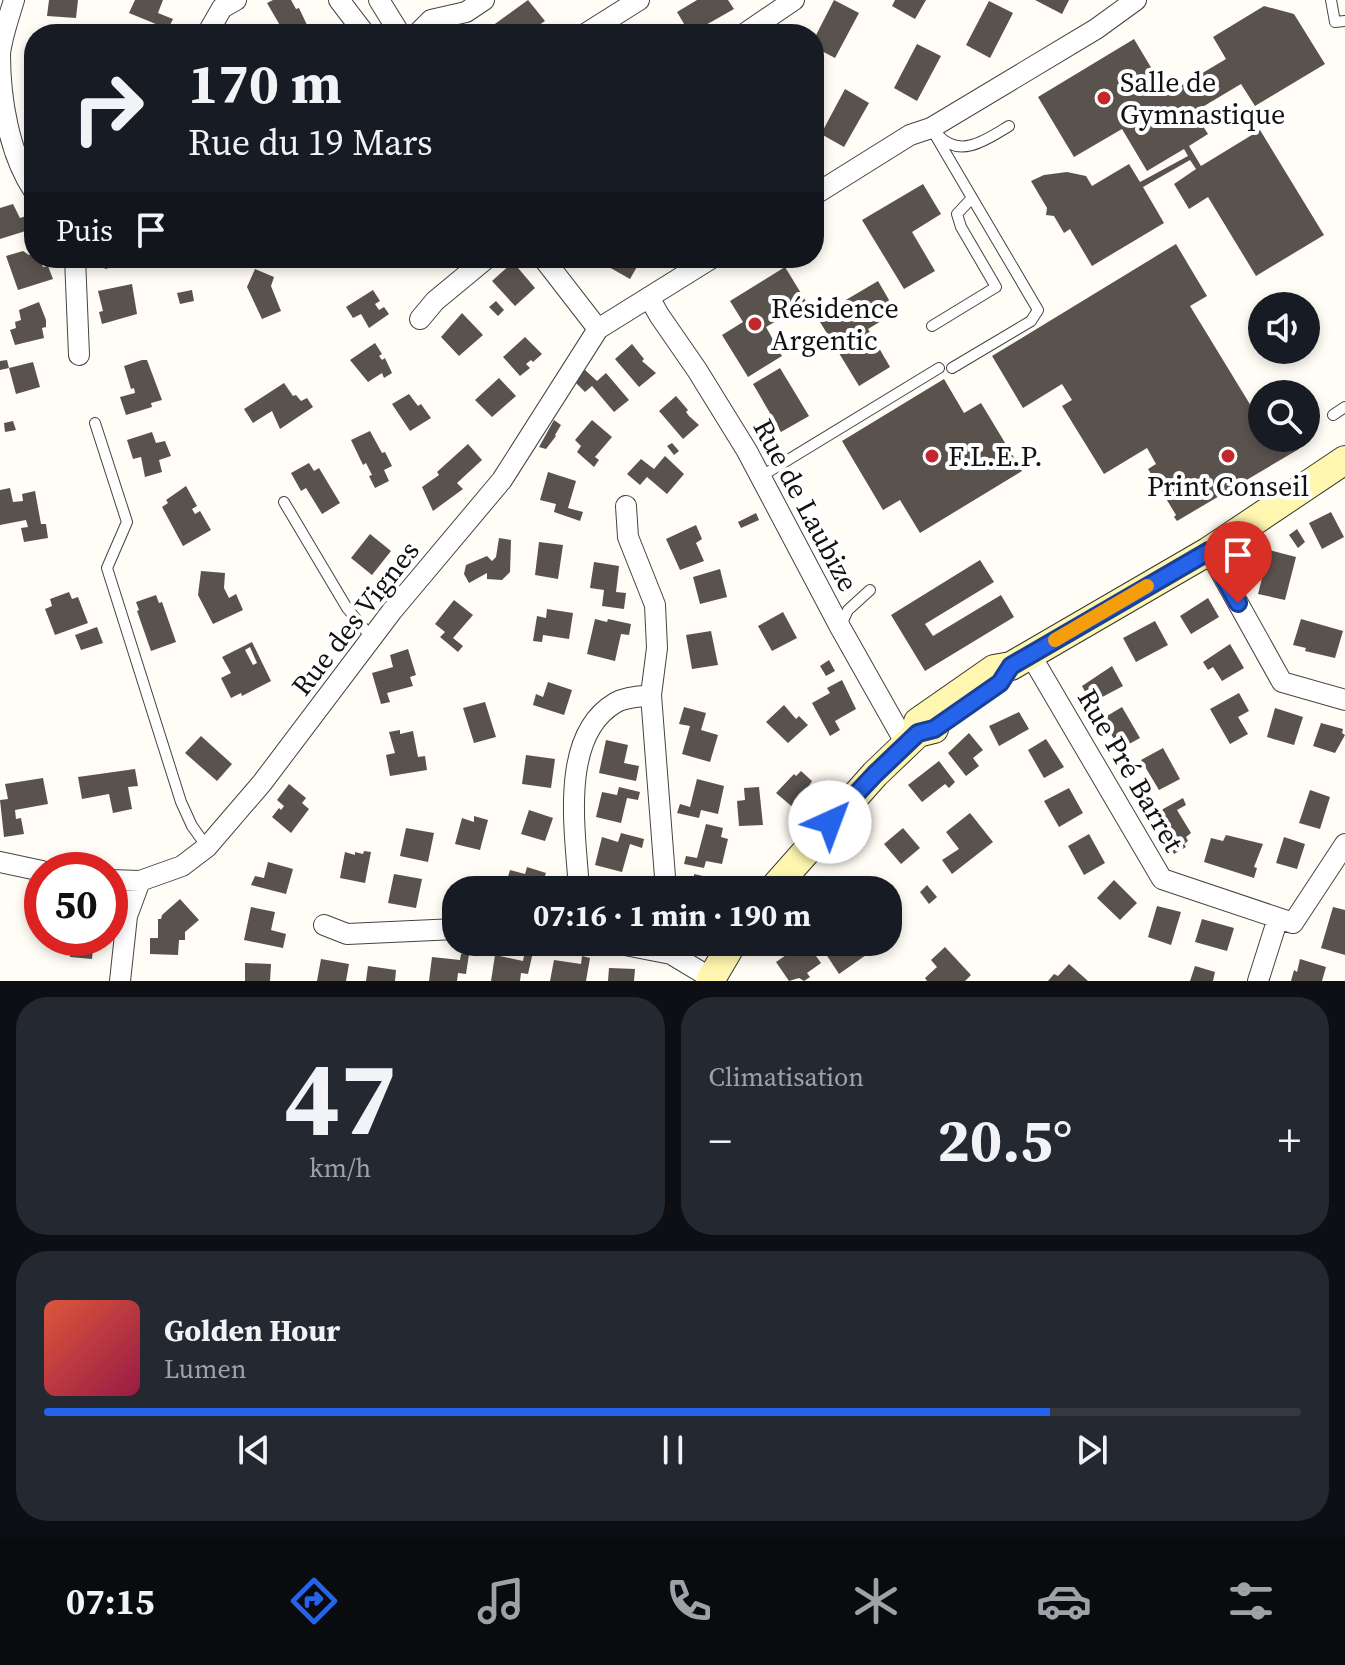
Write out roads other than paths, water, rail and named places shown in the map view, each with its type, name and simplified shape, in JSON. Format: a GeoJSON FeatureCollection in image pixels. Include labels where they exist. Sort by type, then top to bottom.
{"type":"FeatureCollection","features":[{"type":"Feature","properties":{"kind":"main road"},"geometry":{"type":"LineString","coordinates":[[784,876],[866,783],[912,738],[918,722],[947,700],[994,669],[1021,660],[1209,551],[1345,460]]}},
{"type":"Feature","properties":{"kind":"main road"},"geometry":{"type":"LineString","coordinates":[[711,980],[725,956]]}},
{"type":"Feature","properties":{"kind":"street"},"geometry":{"type":"LineString","coordinates":[[14,0],[1,52],[0,88],[10,135],[24,177]]}},
{"type":"Feature","properties":{"kind":"street"},"geometry":{"type":"LineString","coordinates":[[213,24],[222,8],[236,0]]}},
{"type":"Feature","properties":{"kind":"street"},"geometry":{"type":"LineString","coordinates":[[339,0],[357,24]]}},
{"type":"Feature","properties":{"kind":"street"},"geometry":{"type":"LineString","coordinates":[[379,0],[394,24]]}},
{"type":"Feature","properties":{"kind":"street"},"geometry":{"type":"LineString","coordinates":[[427,24],[431,20],[466,12],[484,0]]}},
{"type":"Feature","properties":{"kind":"street"},"geometry":{"type":"LineString","coordinates":[[601,24],[639,0]]}},
{"type":"Feature","properties":{"kind":"street"},"geometry":{"type":"LineString","coordinates":[[759,24],[794,0]]}},
{"type":"Feature","properties":{"kind":"street"},"geometry":{"type":"LineString","coordinates":[[824,189],[910,135],[931,128],[1096,29],[1136,0]]}},
{"type":"Feature","properties":{"kind":"street"},"geometry":{"type":"LineString","coordinates":[[75,268],[79,355]]}},
{"type":"Feature","properties":{"kind":"street"},"geometry":{"type":"LineString","coordinates":[[420,319],[435,301],[475,268]]}},
{"type":"Feature","properties":{"kind":"street"},"geometry":{"type":"LineString","coordinates":[[551,268],[598,329],[696,268]]}},
{"type":"Feature","properties":{"kind":"street","name":"Rue de Laubize"},"geometry":{"type":"LineString","coordinates":[[649,297],[716,400],[840,627],[912,738]]}},
{"type":"Feature","properties":{"kind":"street","name":"Rue des Vignes"},"geometry":{"type":"LineString","coordinates":[[128,881],[140,881],[182,866],[207,847],[262,783],[371,637],[502,480],[598,329]]}},
{"type":"Feature","properties":{"kind":"street"},"geometry":{"type":"LineString","coordinates":[[626,506],[628,537],[655,605],[657,648],[651,695],[665,876]]}},
{"type":"Feature","properties":{"kind":"street"},"geometry":{"type":"LineString","coordinates":[[1209,551],[1282,682],[1345,700]]}},
{"type":"Feature","properties":{"kind":"street","name":"Rue Pré Barret"},"geometry":{"type":"LineString","coordinates":[[1021,660],[1162,879],[1278,918]]}},
{"type":"Feature","properties":{"kind":"street"},"geometry":{"type":"LineString","coordinates":[[578,876],[573,791],[581,748],[601,713],[617,701],[651,695]]}},
{"type":"Feature","properties":{"kind":"street"},"geometry":{"type":"LineString","coordinates":[[1258,981],[1278,918],[1293,923],[1345,844]]}},
{"type":"Feature","properties":{"kind":"street"},"geometry":{"type":"LineString","coordinates":[[0,862],[24,867]]}},
{"type":"Feature","properties":{"kind":"street"},"geometry":{"type":"LineString","coordinates":[[120,981],[127,916],[140,881]]}},
{"type":"Feature","properties":{"kind":"street"},"geometry":{"type":"LineString","coordinates":[[324,925],[347,934],[442,930]]}},
{"type":"Feature","properties":{"kind":"street"},"geometry":{"type":"LineString","coordinates":[[681,956],[711,980]]}},
{"type":"Feature","properties":{"kind":"lane"},"geometry":{"type":"LineString","coordinates":[[1331,0],[1335,22],[1345,21]]}},
{"type":"Feature","properties":{"kind":"lane"},"geometry":{"type":"LineString","coordinates":[[931,128],[946,144],[962,148],[979,144],[1009,126]]}},
{"type":"Feature","properties":{"kind":"lane"},"geometry":{"type":"LineString","coordinates":[[931,128],[1038,310],[1031,321],[952,368]]}},
{"type":"Feature","properties":{"kind":"lane"},"geometry":{"type":"LineString","coordinates":[[932,326],[996,287],[961,227],[957,214],[971,199]]}},
{"type":"Feature","properties":{"kind":"lane"},"geometry":{"type":"LineString","coordinates":[[760,477],[939,368]]}},
{"type":"Feature","properties":{"kind":"lane"},"geometry":{"type":"LineString","coordinates":[[1333,415],[1345,407]]}},
{"type":"Feature","properties":{"kind":"lane"},"geometry":{"type":"LineString","coordinates":[[95,423],[127,522],[107,568],[181,802],[192,826],[207,847]]}},
{"type":"Feature","properties":{"kind":"lane"},"geometry":{"type":"LineString","coordinates":[[284,502],[347,608],[371,637]]}},
{"type":"Feature","properties":{"kind":"lane"},"geometry":{"type":"LineString","coordinates":[[840,627],[848,610],[870,590]]}},
{"type":"Feature","properties":{"kind":"place","name":"Salle de Gymnastique"},"geometry":{"type":"Point","coordinates":[1104,98]}},
{"type":"Feature","properties":{"kind":"place","name":"Résidence Argentic"},"geometry":{"type":"Point","coordinates":[755,324]}},
{"type":"Feature","properties":{"kind":"place","name":"F.L.E.P."},"geometry":{"type":"Point","coordinates":[932,456]}},
{"type":"Feature","properties":{"kind":"place","name":"Print Conseil"},"geometry":{"type":"Point","coordinates":[1228,456]}}]}
